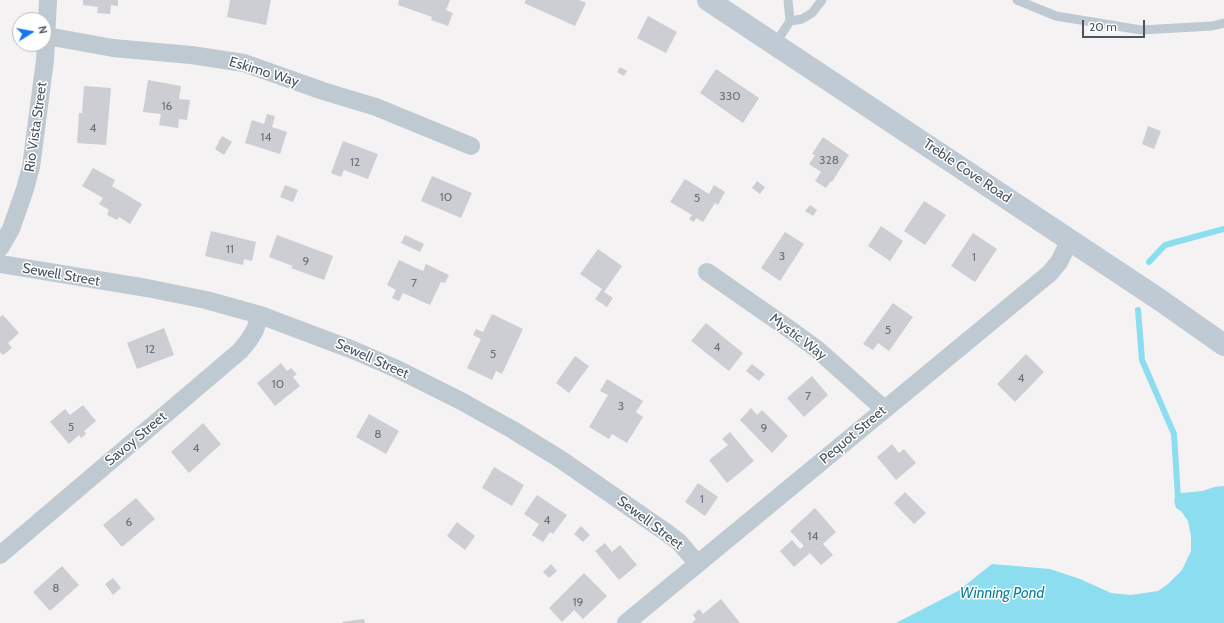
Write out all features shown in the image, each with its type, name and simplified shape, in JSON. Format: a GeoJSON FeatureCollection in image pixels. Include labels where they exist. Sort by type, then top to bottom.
{"type":"FeatureCollection","features":[{"type":"Feature","properties":{"kind":"main road","name":"Treble Cove Road"},"geometry":{"type":"LineString","coordinates":[[708,0],[1160,300],[1224,346]]}},
{"type":"Feature","properties":{"kind":"street","name":"Rio Vista Street"},"geometry":{"type":"LineString","coordinates":[[48,0],[48,12]]}},
{"type":"Feature","properties":{"kind":"street","name":"Eskimo Way"},"geometry":{"type":"LineString","coordinates":[[52,37],[113,48],[191,55],[244,63],[323,91],[376,107],[471,146]]}},
{"type":"Feature","properties":{"kind":"street","name":"Rio Vista Street"},"geometry":{"type":"LineString","coordinates":[[0,248],[11,229],[26,189],[31,167],[45,52]]}},
{"type":"Feature","properties":{"kind":"street","name":"Pequot Street"},"geometry":{"type":"LineString","coordinates":[[626,623],[1050,273],[1059,262],[1070,240]]}},
{"type":"Feature","properties":{"kind":"street","name":"Sewell Street"},"geometry":{"type":"LineString","coordinates":[[0,264],[180,294],[260,315],[353,350],[397,369],[461,401],[513,430],[560,459],[679,542],[697,563]]}},
{"type":"Feature","properties":{"kind":"street","name":"Mystic Way"},"geometry":{"type":"LineString","coordinates":[[707,272],[802,338],[884,409]]}},
{"type":"Feature","properties":{"kind":"street","name":"Savoy Street"},"geometry":{"type":"LineString","coordinates":[[0,555],[240,351],[255,330],[260,315]]}},
{"type":"Feature","properties":{"kind":"lane"},"geometry":{"type":"LineString","coordinates":[[775,44],[790,21],[788,0]]}},
{"type":"Feature","properties":{"kind":"lane"},"geometry":{"type":"LineString","coordinates":[[790,21],[802,19],[812,13],[822,0]]}},
{"type":"Feature","properties":{"kind":"lane"},"geometry":{"type":"LineString","coordinates":[[1016,0],[1056,16],[1141,30],[1212,26],[1224,23]]}},
{"type":"Feature","properties":{"kind":"water","name":"Winning Pond"},"geometry":{"type":"Polygon","coordinates":[[[1224,486],[1224,623],[896,623],[958,591],[992,564],[1050,569],[1080,579],[1111,593],[1131,595],[1158,591],[1168,584],[1182,570],[1191,551],[1191,536],[1188,521],[1181,511],[1176,508],[1174,500],[1176,496],[1181,493],[1203,491],[1214,487],[1224,486]]]}},
{"type":"Feature","properties":{"kind":"building"},"geometry":{"type":"Polygon","coordinates":[[[83,0],[118,0],[118,6],[111,5],[110,14],[97,13],[98,7],[83,5],[83,0]]]}},
{"type":"Feature","properties":{"kind":"building"},"geometry":{"type":"Polygon","coordinates":[[[230,0],[271,0],[266,25],[227,17],[230,0]]]}},
{"type":"Feature","properties":{"kind":"building"},"geometry":{"type":"Polygon","coordinates":[[[399,0],[450,0],[446,10],[453,13],[448,26],[431,20],[432,17],[398,5],[399,0]]]}},
{"type":"Feature","properties":{"kind":"building"},"geometry":{"type":"Polygon","coordinates":[[[526,0],[579,0],[586,3],[575,26],[524,3],[526,0]]]}},
{"type":"Feature","properties":{"kind":"building"},"geometry":{"type":"Polygon","coordinates":[[[648,16],[677,32],[666,53],[637,38],[648,16]]]}},
{"type":"Feature","properties":{"kind":"building"},"geometry":{"type":"Polygon","coordinates":[[[620,67],[627,71],[624,76],[617,72],[620,67]]]}},
{"type":"Feature","properties":{"kind":"building"},"geometry":{"type":"Polygon","coordinates":[[[716,69],[759,98],[743,123],[700,93],[716,69]]]}},
{"type":"Feature","properties":{"kind":"building"},"geometry":{"type":"Polygon","coordinates":[[[148,80],[181,86],[179,99],[190,100],[187,120],[179,119],[178,128],[159,125],[161,114],[143,112],[148,80]]]}},
{"type":"Feature","properties":{"kind":"building"},"geometry":{"type":"Polygon","coordinates":[[[84,86],[111,88],[106,145],[77,143],[79,113],[82,113],[84,86]]]}},
{"type":"Feature","properties":{"kind":"building"},"geometry":{"type":"Polygon","coordinates":[[[267,114],[275,116],[272,127],[287,132],[280,154],[245,143],[252,120],[264,124],[267,114]]]}},
{"type":"Feature","properties":{"kind":"building"},"geometry":{"type":"Polygon","coordinates":[[[1148,126],[1161,131],[1154,149],[1142,144],[1148,126]]]}},
{"type":"Feature","properties":{"kind":"building"},"geometry":{"type":"Polygon","coordinates":[[[222,136],[232,142],[224,155],[215,149],[222,136]]]}},
{"type":"Feature","properties":{"kind":"building"},"geometry":{"type":"Polygon","coordinates":[[[823,137],[849,155],[832,182],[831,181],[826,188],[815,181],[821,172],[809,164],[815,155],[812,154],[823,137]]]}},
{"type":"Feature","properties":{"kind":"building"},"geometry":{"type":"Polygon","coordinates":[[[343,141],[378,154],[368,179],[344,170],[341,177],[331,173],[343,141]]]}},
{"type":"Feature","properties":{"kind":"building"},"geometry":{"type":"Polygon","coordinates":[[[93,168],[115,180],[112,186],[142,204],[130,224],[119,217],[117,220],[107,215],[109,210],[99,204],[103,198],[82,186],[93,168]]]}},
{"type":"Feature","properties":{"kind":"building"},"geometry":{"type":"Polygon","coordinates":[[[432,176],[472,193],[461,218],[421,201],[432,176]]]}},
{"type":"Feature","properties":{"kind":"building"},"geometry":{"type":"Polygon","coordinates":[[[685,179],[709,194],[714,185],[725,192],[718,205],[715,203],[703,222],[696,218],[694,222],[689,219],[692,215],[670,202],[685,179]]]}},
{"type":"Feature","properties":{"kind":"building"},"geometry":{"type":"Polygon","coordinates":[[[757,181],[765,187],[760,194],[752,188],[757,181]]]}},
{"type":"Feature","properties":{"kind":"building"},"geometry":{"type":"Polygon","coordinates":[[[285,185],[298,190],[293,202],[280,197],[285,185]]]}},
{"type":"Feature","properties":{"kind":"building"},"geometry":{"type":"Polygon","coordinates":[[[924,201],[946,215],[925,245],[904,231],[924,201]]]}},
{"type":"Feature","properties":{"kind":"building"},"geometry":{"type":"Polygon","coordinates":[[[810,205],[817,210],[813,216],[805,211],[810,205]]]}},
{"type":"Feature","properties":{"kind":"building"},"geometry":{"type":"Polygon","coordinates":[[[881,226],[903,241],[890,261],[868,246],[881,226]]]}},
{"type":"Feature","properties":{"kind":"building"},"geometry":{"type":"Polygon","coordinates":[[[211,231],[256,242],[252,261],[244,259],[243,265],[205,256],[211,231]]]}},
{"type":"Feature","properties":{"kind":"building"},"geometry":{"type":"Polygon","coordinates":[[[785,232],[804,244],[780,281],[761,268],[785,232]]]}},
{"type":"Feature","properties":{"kind":"building"},"geometry":{"type":"Polygon","coordinates":[[[973,233],[997,249],[975,282],[951,266],[973,233]]]}},
{"type":"Feature","properties":{"kind":"building"},"geometry":{"type":"Polygon","coordinates":[[[277,235],[333,256],[324,280],[291,268],[293,266],[269,257],[277,235]]]}},
{"type":"Feature","properties":{"kind":"building"},"geometry":{"type":"Polygon","coordinates":[[[405,235],[424,244],[420,252],[401,243],[405,235]]]}},
{"type":"Feature","properties":{"kind":"building"},"geometry":{"type":"Polygon","coordinates":[[[598,249],[622,266],[604,292],[613,298],[607,307],[595,299],[602,289],[580,274],[598,249]]]}},
{"type":"Feature","properties":{"kind":"building"},"geometry":{"type":"Polygon","coordinates":[[[399,260],[423,271],[426,264],[449,275],[445,283],[441,282],[430,305],[403,293],[399,301],[392,298],[396,290],[387,285],[399,260]]]}},
{"type":"Feature","properties":{"kind":"building"},"geometry":{"type":"Polygon","coordinates":[[[893,303],[913,317],[889,351],[878,343],[873,350],[863,344],[893,303]]]}},
{"type":"Feature","properties":{"kind":"building"},"geometry":{"type":"Polygon","coordinates":[[[492,314],[523,329],[502,374],[496,371],[492,380],[467,368],[481,339],[473,335],[476,329],[483,332],[492,314]]]}},
{"type":"Feature","properties":{"kind":"building"},"geometry":{"type":"Polygon","coordinates":[[[3,315],[19,333],[8,343],[12,348],[3,355],[0,352],[0,317],[3,315]]]}},
{"type":"Feature","properties":{"kind":"building"},"geometry":{"type":"Polygon","coordinates":[[[706,323],[743,353],[729,371],[691,341],[706,323]]]}},
{"type":"Feature","properties":{"kind":"building"},"geometry":{"type":"Polygon","coordinates":[[[164,328],[174,355],[137,369],[127,343],[164,328]]]}},
{"type":"Feature","properties":{"kind":"building"},"geometry":{"type":"Polygon","coordinates":[[[1026,354],[1044,372],[1015,402],[997,384],[1026,354]]]}},
{"type":"Feature","properties":{"kind":"building"},"geometry":{"type":"Polygon","coordinates":[[[575,356],[589,366],[569,393],[556,383],[575,356]]]}},
{"type":"Feature","properties":{"kind":"building"},"geometry":{"type":"Polygon","coordinates":[[[281,363],[287,371],[291,368],[297,374],[293,377],[300,386],[275,406],[257,383],[281,363]]]}},
{"type":"Feature","properties":{"kind":"building"},"geometry":{"type":"Polygon","coordinates":[[[752,364],[765,374],[759,381],[746,371],[752,364]]]}},
{"type":"Feature","properties":{"kind":"building"},"geometry":{"type":"Polygon","coordinates":[[[812,376],[828,395],[804,417],[787,398],[812,376]]]}},
{"type":"Feature","properties":{"kind":"building"},"geometry":{"type":"Polygon","coordinates":[[[607,379],[643,401],[636,412],[643,417],[627,443],[612,434],[609,439],[589,427],[608,395],[600,391],[607,379]]]}},
{"type":"Feature","properties":{"kind":"building"},"geometry":{"type":"Polygon","coordinates":[[[83,405],[96,421],[84,431],[86,434],[81,438],[79,435],[69,444],[50,422],[65,409],[70,415],[83,405]]]}},
{"type":"Feature","properties":{"kind":"building"},"geometry":{"type":"Polygon","coordinates":[[[751,408],[757,415],[762,410],[788,436],[772,453],[740,420],[751,408]]]}},
{"type":"Feature","properties":{"kind":"building"},"geometry":{"type":"Polygon","coordinates":[[[369,414],[399,431],[386,454],[356,437],[369,414]]]}},
{"type":"Feature","properties":{"kind":"building"},"geometry":{"type":"Polygon","coordinates":[[[203,423],[221,444],[189,473],[171,452],[203,423]]]}},
{"type":"Feature","properties":{"kind":"building"},"geometry":{"type":"Polygon","coordinates":[[[730,432],[754,461],[727,483],[709,460],[728,445],[722,439],[730,432]]]}},
{"type":"Feature","properties":{"kind":"building"},"geometry":{"type":"Polygon","coordinates":[[[892,444],[899,453],[904,449],[916,463],[896,480],[877,457],[892,444]]]}},
{"type":"Feature","properties":{"kind":"building"},"geometry":{"type":"Polygon","coordinates":[[[494,467],[524,485],[512,506],[482,488],[494,467]]]}},
{"type":"Feature","properties":{"kind":"building"},"geometry":{"type":"Polygon","coordinates":[[[698,483],[718,497],[705,516],[685,502],[698,483]]]}},
{"type":"Feature","properties":{"kind":"building"},"geometry":{"type":"Polygon","coordinates":[[[905,492],[926,513],[914,524],[894,503],[905,492]]]}},
{"type":"Feature","properties":{"kind":"building"},"geometry":{"type":"Polygon","coordinates":[[[537,495],[567,515],[553,534],[550,532],[543,542],[532,535],[539,524],[524,514],[537,495]]]}},
{"type":"Feature","properties":{"kind":"building"},"geometry":{"type":"Polygon","coordinates":[[[136,498],[155,519],[122,547],[103,525],[136,498]]]}},
{"type":"Feature","properties":{"kind":"building"},"geometry":{"type":"Polygon","coordinates":[[[815,508],[836,532],[823,544],[833,555],[821,565],[810,553],[794,567],[780,551],[792,540],[800,549],[804,546],[790,531],[815,508]]]}},
{"type":"Feature","properties":{"kind":"building"},"geometry":{"type":"Polygon","coordinates":[[[457,522],[475,536],[465,550],[447,536],[457,522]]]}},
{"type":"Feature","properties":{"kind":"building"},"geometry":{"type":"Polygon","coordinates":[[[581,526],[590,535],[583,542],[574,534],[581,526]]]}},
{"type":"Feature","properties":{"kind":"building"},"geometry":{"type":"Polygon","coordinates":[[[605,543],[612,552],[620,545],[637,565],[619,580],[595,551],[605,543]]]}},
{"type":"Feature","properties":{"kind":"building"},"geometry":{"type":"Polygon","coordinates":[[[551,564],[557,571],[549,578],[543,572],[551,564]]]}},
{"type":"Feature","properties":{"kind":"building"},"geometry":{"type":"Polygon","coordinates":[[[62,566],[79,585],[50,611],[33,592],[62,566]]]}},
{"type":"Feature","properties":{"kind":"building"},"geometry":{"type":"Polygon","coordinates":[[[584,573],[607,596],[583,619],[574,610],[562,622],[549,608],[584,573]]]}},
{"type":"Feature","properties":{"kind":"building"},"geometry":{"type":"Polygon","coordinates":[[[113,578],[121,588],[113,595],[105,584],[113,578]]]}},
{"type":"Feature","properties":{"kind":"building"},"geometry":{"type":"Polygon","coordinates":[[[721,599],[740,623],[692,623],[696,619],[693,615],[699,609],[703,614],[721,599]]]}},
{"type":"Feature","properties":{"kind":"building"},"geometry":{"type":"Polygon","coordinates":[[[364,619],[365,623],[342,623],[342,622],[364,619]]]}},
{"type":"Feature","properties":{"kind":"waterway"},"geometry":{"type":"LineString","coordinates":[[1149,262],[1165,245],[1224,229]]}},
{"type":"Feature","properties":{"kind":"waterway"},"geometry":{"type":"LineString","coordinates":[[1138,310],[1142,360],[1174,434],[1178,498],[1180,501]]}}]}
